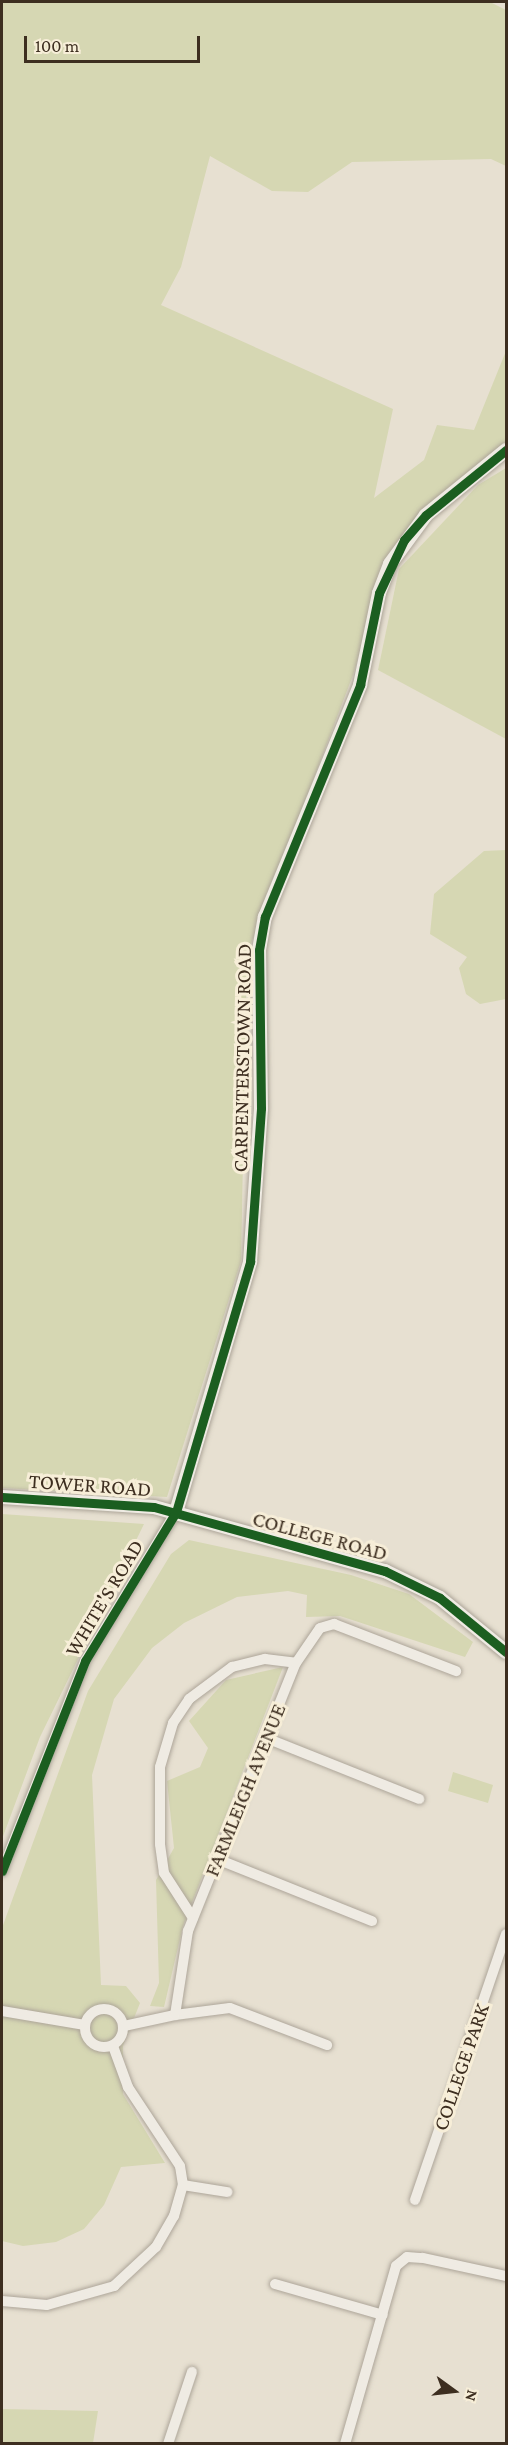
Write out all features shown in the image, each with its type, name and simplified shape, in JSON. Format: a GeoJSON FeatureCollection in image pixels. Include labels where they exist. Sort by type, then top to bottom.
{"type":"FeatureCollection","features":[{"type":"Feature","properties":{"kind":"street","name":"CARPENTERSTOWN ROAD"},"geometry":{"type":"LineString","coordinates":[[176,1512],[250,1262],[261,1108],[259,950],[265,918],[360,685],[379,592],[390,564],[426,515],[507,450]]}},
{"type":"Feature","properties":{"kind":"street","name":"TOWER ROAD"},"geometry":{"type":"LineString","coordinates":[[2,1497],[176,1512]]}},
{"type":"Feature","properties":{"kind":"street","name":"COLLEGE ROAD"},"geometry":{"type":"LineString","coordinates":[[176,1512],[385,1571],[440,1598],[507,1652]]}},
{"type":"Feature","properties":{"kind":"street","name":"WHITE'S ROAD"},"geometry":{"type":"LineString","coordinates":[[2,1871],[86,1661],[176,1512]]}},
{"type":"Feature","properties":{"kind":"street","name":"FARMLEIGH AVENUE"},"geometry":{"type":"LineString","coordinates":[[175,2015],[174,2000],[193,1918],[296,1663],[327,1624],[456,1671]]}},
{"type":"Feature","properties":{"kind":"street"},"geometry":{"type":"LineString","coordinates":[[193,1918],[164,1873],[160,1844],[160,1767],[172,1723],[189,1699],[232,1667],[265,1659],[296,1663]]}},
{"type":"Feature","properties":{"kind":"street"},"geometry":{"type":"LineString","coordinates":[[266,1738],[419,1799]]}},
{"type":"Feature","properties":{"kind":"street"},"geometry":{"type":"LineString","coordinates":[[217,1859],[372,1921]]}},
{"type":"Feature","properties":{"kind":"street","name":"COLLEGE PARK"},"geometry":{"type":"LineString","coordinates":[[415,2200],[507,1934]]}},
{"type":"Feature","properties":{"kind":"street"},"geometry":{"type":"LineString","coordinates":[[85,2025],[102,2008],[117,2013],[124,2026]]}},
{"type":"Feature","properties":{"kind":"street"},"geometry":{"type":"LineString","coordinates":[[2,2301],[47,2305],[114,2286],[156,2247],[174,2216],[183,2185],[173,2148],[128,2087],[113,2046],[124,2026],[175,2015],[230,2008],[327,2046]]}},
{"type":"Feature","properties":{"kind":"street"},"geometry":{"type":"LineString","coordinates":[[2,2011],[85,2025]]}},
{"type":"Feature","properties":{"kind":"street"},"geometry":{"type":"LineString","coordinates":[[85,2025],[92,2043],[113,2046]]}},
{"type":"Feature","properties":{"kind":"street"},"geometry":{"type":"LineString","coordinates":[[183,2185],[226,2192]]}},
{"type":"Feature","properties":{"kind":"street"},"geometry":{"type":"LineString","coordinates":[[345,2444],[396,2266],[407,2257],[507,2276]]}},
{"type":"Feature","properties":{"kind":"street"},"geometry":{"type":"LineString","coordinates":[[275,2284],[383,2315]]}},
{"type":"Feature","properties":{"kind":"street"},"geometry":{"type":"LineString","coordinates":[[168,2444],[192,2372]]}},
{"type":"Feature","properties":{"kind":"green space"},"geometry":{"type":"Polygon","coordinates":[[[2,2],[490,2],[506,10],[506,166],[491,159],[352,162],[308,192],[272,191],[210,156],[181,267],[161,305],[393,409],[374,498],[424,460],[437,425],[474,430],[506,351],[506,445],[423,511],[387,562],[353,675],[247,954],[241,1261],[167,1497],[2,1488],[2,2]]]}},
{"type":"Feature","properties":{"kind":"green space"},"geometry":{"type":"Polygon","coordinates":[[[506,468],[506,739],[378,670],[399,569],[478,485],[506,468]]]}},
{"type":"Feature","properties":{"kind":"green space"},"geometry":{"type":"Polygon","coordinates":[[[506,850],[506,999],[480,1004],[466,994],[459,968],[467,957],[430,934],[434,894],[484,851],[506,850]]]}},
{"type":"Feature","properties":{"kind":"green space"},"geometry":{"type":"Polygon","coordinates":[[[2,1514],[144,1524],[40,1737],[2,1839],[2,1514]]]}},
{"type":"Feature","properties":{"kind":"green space"},"geometry":{"type":"Polygon","coordinates":[[[189,1540],[351,1575],[409,1594],[473,1642],[465,1657],[340,1616],[306,1617],[307,1595],[288,1591],[237,1597],[184,1623],[152,1648],[114,1699],[92,1775],[101,1985],[126,1986],[140,2003],[123,2046],[123,2094],[165,2163],[121,2167],[104,2205],[84,2229],[56,2242],[23,2246],[2,2241],[2,1928],[88,1691],[171,1554],[189,1540]]]}},
{"type":"Feature","properties":{"kind":"green space"},"geometry":{"type":"Polygon","coordinates":[[[283,1667],[183,1926],[164,2007],[150,2006],[159,1983],[156,1880],[174,1848],[167,1781],[200,1767],[208,1748],[189,1721],[226,1680],[283,1667]]]}},
{"type":"Feature","properties":{"kind":"green space"},"geometry":{"type":"Polygon","coordinates":[[[453,1772],[493,1785],[488,1803],[448,1791],[453,1772]]]}},
{"type":"Feature","properties":{"kind":"green space"},"geometry":{"type":"Polygon","coordinates":[[[2,2409],[98,2411],[93,2443],[2,2443],[2,2409]]]}},
{"type":"Feature","properties":{"kind":"cycle path"},"geometry":{"type":"LineString","coordinates":[[2,1871],[85,1661],[176,1512],[250,1262],[261,1108],[259,950],[265,917],[360,685],[379,593],[404,540],[426,515],[506,450]]}},
{"type":"Feature","properties":{"kind":"cycle path"},"geometry":{"type":"LineString","coordinates":[[2,1497],[154,1507],[385,1571],[440,1598],[506,1652]]}}]}
